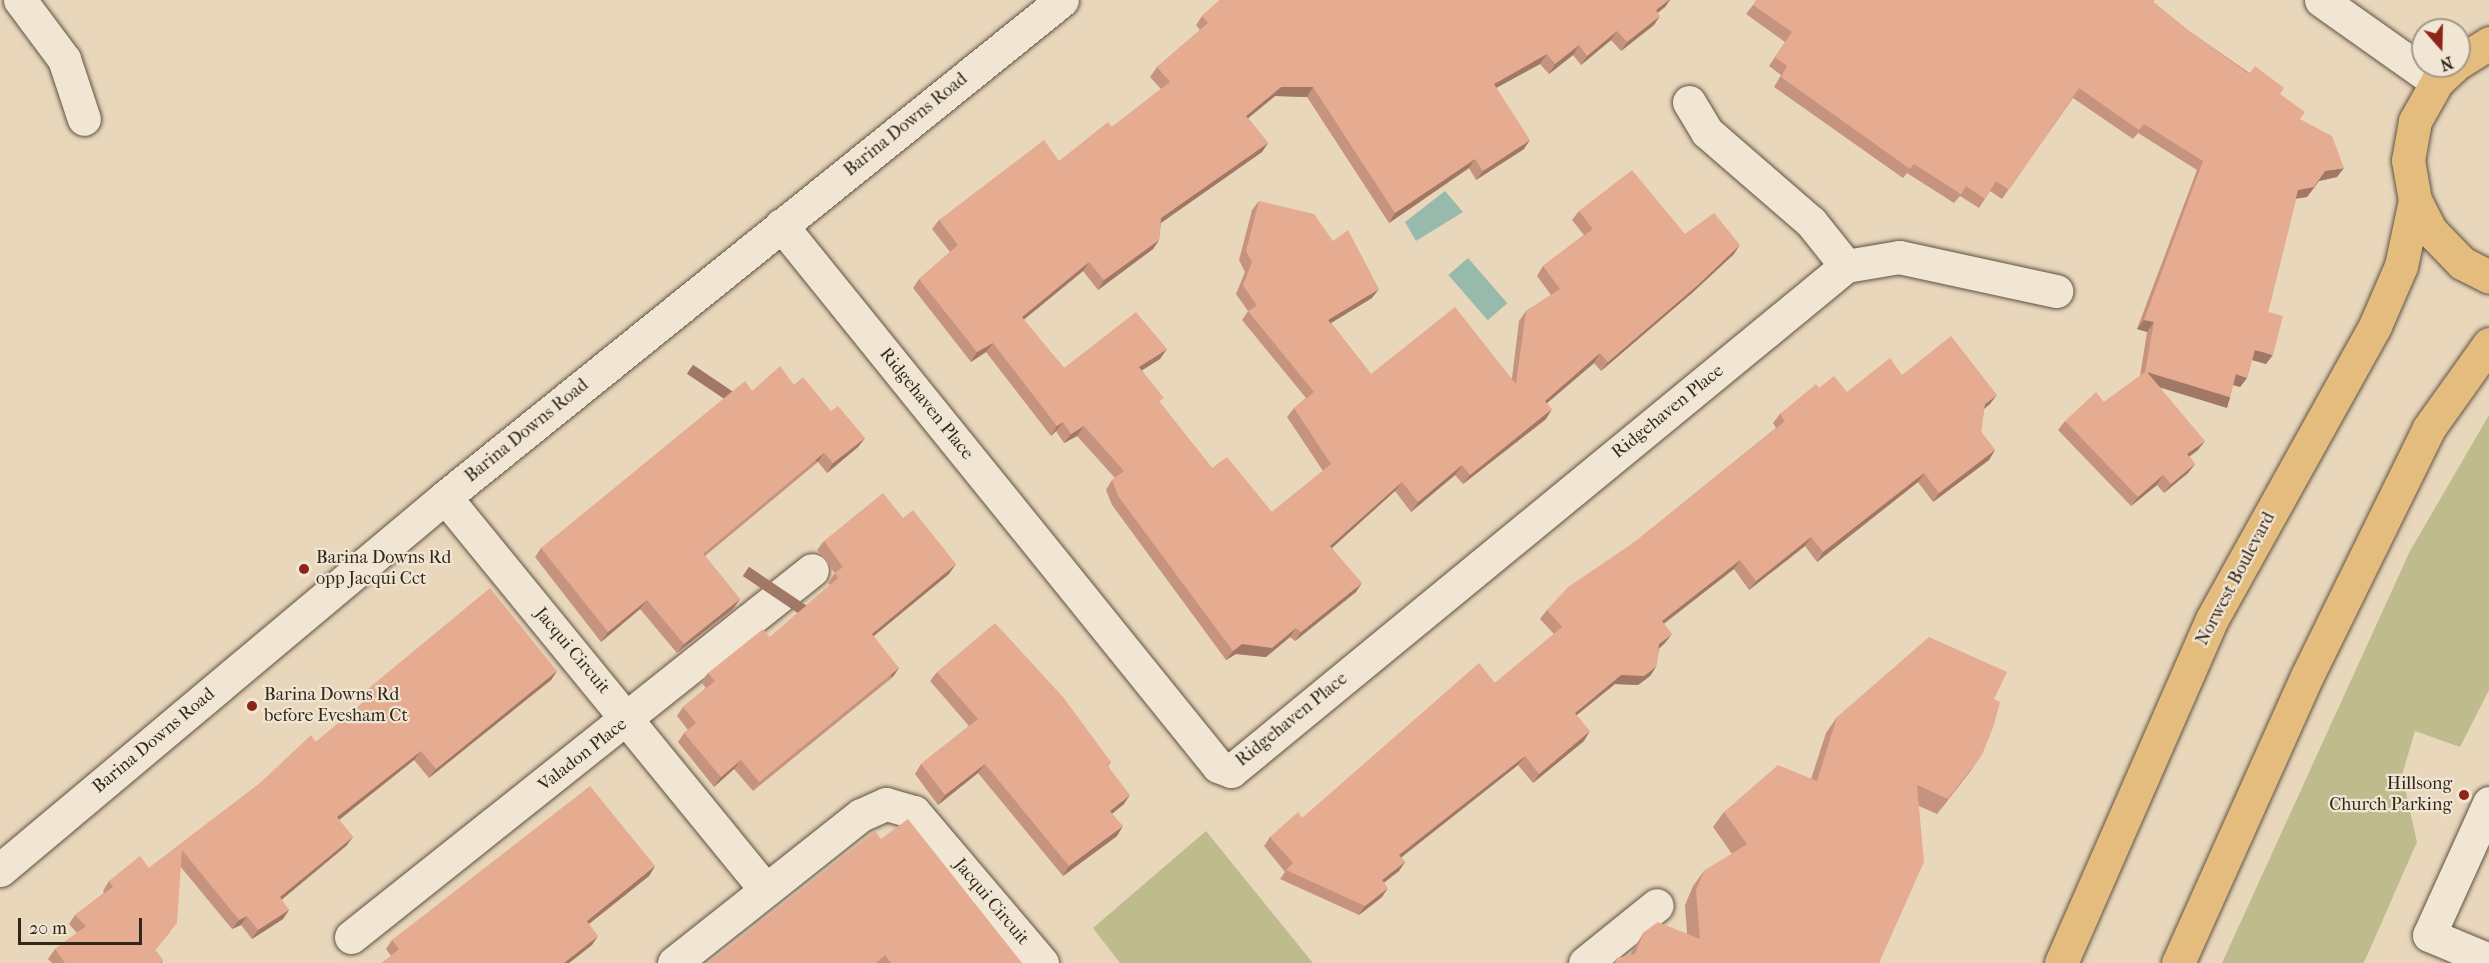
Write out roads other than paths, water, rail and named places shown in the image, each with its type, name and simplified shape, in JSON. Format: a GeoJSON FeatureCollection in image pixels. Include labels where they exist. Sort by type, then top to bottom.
{"type":"FeatureCollection","features":[{"type":"Feature","properties":{"kind":"main road"},"geometry":{"type":"LineString","coordinates":[[2471,55],[2489,43]]}},
{"type":"Feature","properties":{"kind":"main road"},"geometry":{"type":"LineString","coordinates":[[2445,78],[2415,121],[2408,160],[2415,200],[2431,231],[2462,263],[2489,277]]}},
{"type":"Feature","properties":{"kind":"main road","name":"Norwest Boulevard"},"geometry":{"type":"LineString","coordinates":[[2061,963],[2212,619],[2374,326],[2401,266],[2415,200]]}},
{"type":"Feature","properties":{"kind":"main road"},"geometry":{"type":"LineString","coordinates":[[2178,963],[2307,676],[2429,428],[2489,344]]}},
{"type":"Feature","properties":{"kind":"street"},"geometry":{"type":"LineString","coordinates":[[20,0],[64,58],[84,119]]}},
{"type":"Feature","properties":{"kind":"street","name":"Barina Downs Road"},"geometry":{"type":"LineString","coordinates":[[0,870],[445,497],[1062,0]]}},
{"type":"Feature","properties":{"kind":"street"},"geometry":{"type":"LineString","coordinates":[[2321,0],[2411,49]]}},
{"type":"Feature","properties":{"kind":"street"},"geometry":{"type":"LineString","coordinates":[[1689,102],[1707,132],[1811,222],[1846,266]]}},
{"type":"Feature","properties":{"kind":"street","name":"Ridgehaven Place"},"geometry":{"type":"LineString","coordinates":[[781,225],[1218,766],[1231,771],[1846,266],[1899,257],[2056,291]]}},
{"type":"Feature","properties":{"kind":"street","name":"Jacqui Circuit"},"geometry":{"type":"LineString","coordinates":[[445,497],[765,889]]}},
{"type":"Feature","properties":{"kind":"street","name":"Valadon Place"},"geometry":{"type":"LineString","coordinates":[[351,937],[628,719],[812,570]]}},
{"type":"Feature","properties":{"kind":"street","name":"Jacqui Circuit"},"geometry":{"type":"LineString","coordinates":[[674,963],[861,815],[886,804],[914,812],[1042,963]]}},
{"type":"Feature","properties":{"kind":"street"},"geometry":{"type":"LineString","coordinates":[[2487,812],[2429,935],[2489,960]]}},
{"type":"Feature","properties":{"kind":"street"},"geometry":{"type":"LineString","coordinates":[[1585,963],[1657,905]]}},
{"type":"Feature","properties":{"kind":"place","name":"Barina Downs Rd opp Jacqui Cct"},"geometry":{"type":"Point","coordinates":[304,569]}},
{"type":"Feature","properties":{"kind":"place","name":"Barina Downs Rd before Evesham Ct"},"geometry":{"type":"Point","coordinates":[252,706]}},
{"type":"Feature","properties":{"kind":"place","name":"Hillsong Church Parking"},"geometry":{"type":"Point","coordinates":[2464,795]}}]}
